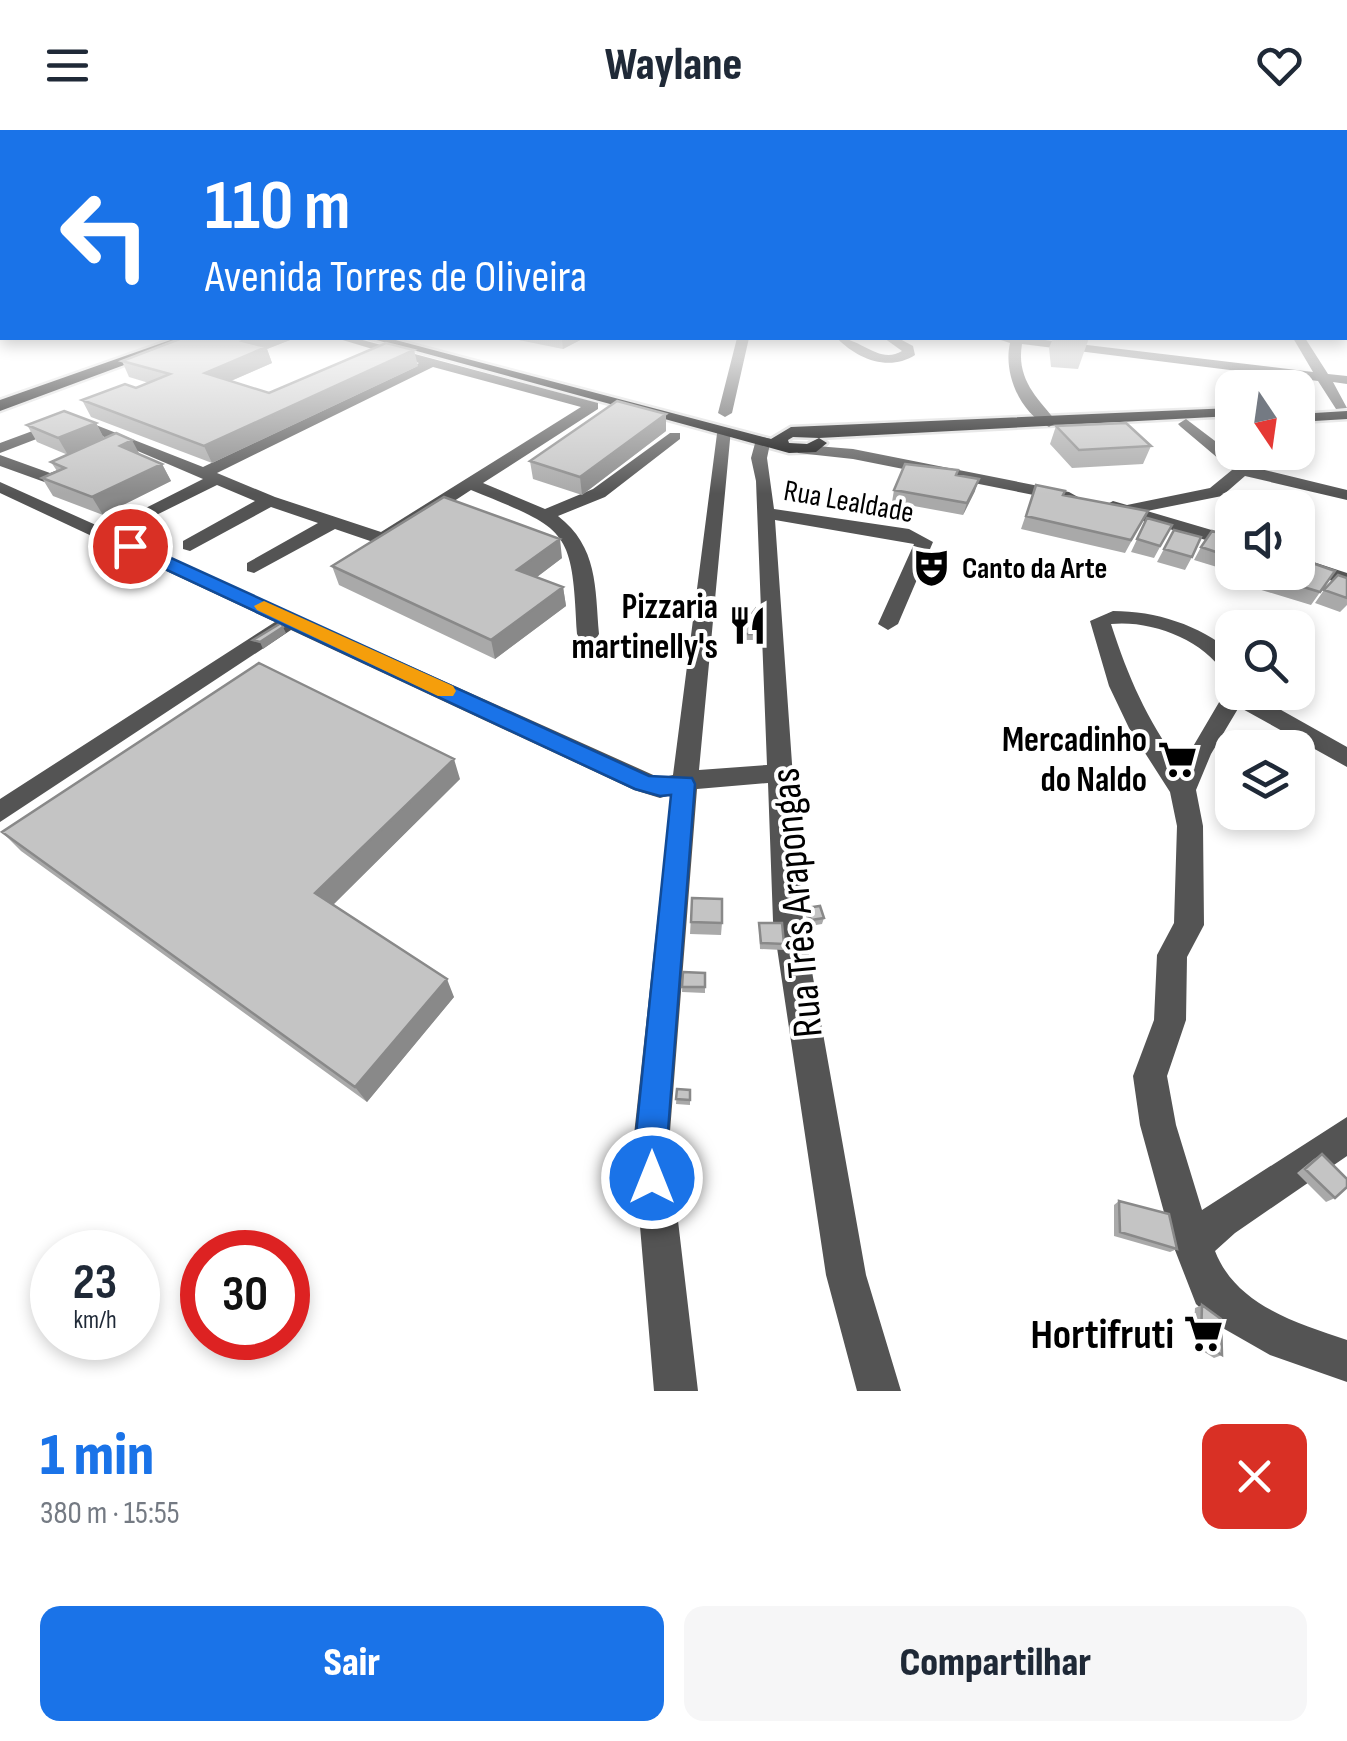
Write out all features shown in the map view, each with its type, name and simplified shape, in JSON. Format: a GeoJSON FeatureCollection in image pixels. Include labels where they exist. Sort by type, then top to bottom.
{"type":"FeatureCollection","features":[{"type":"Feature","properties":{"kind":"highway"},"geometry":{"type":"LineString","coordinates":[[0,394],[48,377]]}},
{"type":"Feature","properties":{"kind":"highway"},"geometry":{"type":"LineString","coordinates":[[0,406],[81,377]]}},
{"type":"Feature","properties":{"kind":"main road"},"geometry":{"type":"LineString","coordinates":[[524,377],[724,421],[742,418]]}},
{"type":"Feature","properties":{"kind":"main road"},"geometry":{"type":"LineString","coordinates":[[576,377],[724,421],[761,444],[1215,413]]}},
{"type":"Feature","properties":{"kind":"main road"},"geometry":{"type":"LineString","coordinates":[[1315,408],[1345,409]]}},
{"type":"Feature","properties":{"kind":"main road"},"geometry":{"type":"LineString","coordinates":[[1315,415],[1345,409]]}},
{"type":"Feature","properties":{"kind":"main road"},"geometry":{"type":"LineString","coordinates":[[804,442],[894,454],[1215,423]]}},
{"type":"Feature","properties":{"kind":"street"},"geometry":{"type":"LineString","coordinates":[[132,522],[210,476],[403,377]]}},
{"type":"Feature","properties":{"kind":"street"},"geometry":{"type":"LineString","coordinates":[[0,448],[73,420],[269,501],[330,524],[385,538],[474,485],[594,404],[489,377]]}},
{"type":"Feature","properties":{"kind":"street"},"geometry":{"type":"LineString","coordinates":[[676,1391],[651,1144],[684,784],[724,421],[734,377]]}},
{"type":"Feature","properties":{"kind":"street"},"geometry":{"type":"LineString","coordinates":[[1015,377],[1048,422]]}},
{"type":"Feature","properties":{"kind":"street"},"geometry":{"type":"LineString","coordinates":[[1321,377],[1347,380]]}},
{"type":"Feature","properties":{"kind":"street"},"geometry":{"type":"LineString","coordinates":[[1321,377],[1345,409]]}},
{"type":"Feature","properties":{"kind":"street"},"geometry":{"type":"LineString","coordinates":[[1186,424],[1215,448]]}},
{"type":"Feature","properties":{"kind":"street"},"geometry":{"type":"LineString","coordinates":[[543,516],[599,494],[675,436]]}},
{"type":"Feature","properties":{"kind":"street"},"geometry":{"type":"LineString","coordinates":[[761,444],[804,442],[842,452],[894,454],[1130,509],[1215,536]]}},
{"type":"Feature","properties":{"kind":"street"},"geometry":{"type":"LineString","coordinates":[[0,460],[50,479],[133,443]]}},
{"type":"Feature","properties":{"kind":"street","name":"Rua Três Arapongas"},"geometry":{"type":"LineString","coordinates":[[761,444],[788,921],[846,1275],[879,1391]]}},
{"type":"Feature","properties":{"kind":"street"},"geometry":{"type":"LineString","coordinates":[[1130,509],[1216,492],[1242,470],[1347,496]]}},
{"type":"Feature","properties":{"kind":"street"},"geometry":{"type":"LineString","coordinates":[[474,485],[543,516],[561,529],[580,556],[588,634]]}},
{"type":"Feature","properties":{"kind":"street"},"geometry":{"type":"LineString","coordinates":[[0,487],[643,783],[660,788],[704,778],[782,773]]}},
{"type":"Feature","properties":{"kind":"street"},"geometry":{"type":"LineString","coordinates":[[190,545],[269,501]]}},
{"type":"Feature","properties":{"kind":"street","name":"Rua Lealdade"},"geometry":{"type":"LineString","coordinates":[[765,514],[909,535],[924,542],[888,624]]}},
{"type":"Feature","properties":{"kind":"street"},"geometry":{"type":"LineString","coordinates":[[254,568],[330,524]]}},
{"type":"Feature","properties":{"kind":"street"},"geometry":{"type":"LineString","coordinates":[[1315,569],[1347,580]]}},
{"type":"Feature","properties":{"kind":"street"},"geometry":{"type":"LineString","coordinates":[[1215,647],[1191,635],[1122,616],[1100,621],[1120,686],[1140,728],[1183,790],[1191,842],[1189,926],[1172,955],[1170,1020],[1150,1076],[1158,1125],[1210,1290],[1236,1312],[1285,1340],[1347,1361]]}},
{"type":"Feature","properties":{"kind":"street"},"geometry":{"type":"LineString","coordinates":[[0,812],[293,620]]}},
{"type":"Feature","properties":{"kind":"street"},"geometry":{"type":"LineString","coordinates":[[1183,790],[1199,754],[1226,710]]}},
{"type":"Feature","properties":{"kind":"street"},"geometry":{"type":"LineString","coordinates":[[1264,710],[1347,758]]}},
{"type":"Feature","properties":{"kind":"street"},"geometry":{"type":"LineString","coordinates":[[1194,1244],[1221,1219],[1347,1135]]}},
{"type":"Feature","properties":{"kind":"building"},"geometry":{"type":"Polygon","coordinates":[[[163,377],[217,377],[269,393],[307,377],[355,377],[204,446],[82,400],[125,384],[136,388],[163,377]]]}},
{"type":"Feature","properties":{"kind":"building"},"geometry":{"type":"Polygon","coordinates":[[[617,401],[666,414],[580,477],[530,461],[617,401]]]}},
{"type":"Feature","properties":{"kind":"building"},"geometry":{"type":"Polygon","coordinates":[[[64,411],[96,423],[58,438],[27,425],[64,411]]]}},
{"type":"Feature","properties":{"kind":"building"},"geometry":{"type":"Polygon","coordinates":[[[1126,423],[1151,446],[1079,450],[1056,426],[1126,423]]]}},
{"type":"Feature","properties":{"kind":"building"},"geometry":{"type":"Polygon","coordinates":[[[116,433],[132,440],[120,446],[162,464],[92,497],[42,478],[65,468],[51,462],[116,433]]]}},
{"type":"Feature","properties":{"kind":"building"},"geometry":{"type":"Polygon","coordinates":[[[905,464],[958,470],[956,475],[979,479],[967,503],[894,490],[905,464]]]}},
{"type":"Feature","properties":{"kind":"building"},"geometry":{"type":"Polygon","coordinates":[[[1036,485],[1065,491],[1063,495],[1148,511],[1131,540],[1026,516],[1036,485]]]}},
{"type":"Feature","properties":{"kind":"building"},"geometry":{"type":"Polygon","coordinates":[[[444,497],[560,539],[517,570],[563,587],[491,640],[332,566],[444,497]]]}},
{"type":"Feature","properties":{"kind":"building"},"geometry":{"type":"Polygon","coordinates":[[[1147,518],[1172,525],[1160,546],[1137,539],[1147,518]]]}},
{"type":"Feature","properties":{"kind":"building"},"geometry":{"type":"Polygon","coordinates":[[[1174,530],[1201,537],[1192,557],[1164,549],[1174,530]]]}},
{"type":"Feature","properties":{"kind":"building"},"geometry":{"type":"Polygon","coordinates":[[[1212,531],[1215,532],[1215,552],[1201,547],[1212,531]]]}},
{"type":"Feature","properties":{"kind":"building"},"geometry":{"type":"Polygon","coordinates":[[[931,557],[942,559],[937,566],[926,564],[931,557]]]}},
{"type":"Feature","properties":{"kind":"building"},"geometry":{"type":"Polygon","coordinates":[[[1315,564],[1335,571],[1320,592],[1313,590],[1315,564]]]}},
{"type":"Feature","properties":{"kind":"building"},"geometry":{"type":"Polygon","coordinates":[[[1338,575],[1347,578],[1347,598],[1324,590],[1338,575]]]}},
{"type":"Feature","properties":{"kind":"building"},"geometry":{"type":"Polygon","coordinates":[[[755,610],[757,634],[736,634],[736,626],[751,626],[740,624],[741,614],[751,615],[755,610]]]}},
{"type":"Feature","properties":{"kind":"building"},"geometry":{"type":"Polygon","coordinates":[[[281,623],[283,627],[260,642],[253,640],[281,623]]]}},
{"type":"Feature","properties":{"kind":"building"},"geometry":{"type":"Polygon","coordinates":[[[259,663],[454,759],[315,893],[447,979],[355,1087],[2,832],[259,663]]]}},
{"type":"Feature","properties":{"kind":"building"},"geometry":{"type":"Polygon","coordinates":[[[692,898],[722,899],[722,923],[691,922],[692,898]]]}},
{"type":"Feature","properties":{"kind":"building"},"geometry":{"type":"Polygon","coordinates":[[[820,906],[824,918],[811,920],[806,908],[820,906]]]}},
{"type":"Feature","properties":{"kind":"building"},"geometry":{"type":"Polygon","coordinates":[[[759,923],[782,923],[784,944],[761,943],[759,923]]]}},
{"type":"Feature","properties":{"kind":"building"},"geometry":{"type":"Polygon","coordinates":[[[683,972],[705,973],[705,987],[682,987],[683,972]]]}},
{"type":"Feature","properties":{"kind":"building"},"geometry":{"type":"Polygon","coordinates":[[[677,1089],[690,1090],[690,1100],[676,1099],[677,1089]]]}},
{"type":"Feature","properties":{"kind":"building"},"geometry":{"type":"Polygon","coordinates":[[[1322,1154],[1347,1179],[1347,1187],[1335,1198],[1305,1169],[1322,1154]]]}},
{"type":"Feature","properties":{"kind":"building"},"geometry":{"type":"Polygon","coordinates":[[[1119,1201],[1169,1214],[1177,1249],[1120,1232],[1119,1201]]]}},
{"type":"Feature","properties":{"kind":"building"},"geometry":{"type":"Polygon","coordinates":[[[1202,1305],[1221,1319],[1222,1355],[1201,1342],[1202,1305]]]}},
{"type":"Feature","properties":{"kind":"slow traffic"},"geometry":{"type":"LineString","coordinates":[[264,606],[445,691]]}},
{"type":"Feature","properties":{"kind":"place","name":"Canto da Arte"},"geometry":{"type":"Point","coordinates":[932,568]}},
{"type":"Feature","properties":{"kind":"place","name":"Pizzaria martinelly's"},"geometry":{"type":"Point","coordinates":[748,626]}},
{"type":"Feature","properties":{"kind":"place","name":"Mercadinho do Naldo"},"geometry":{"type":"Point","coordinates":[1177,759]}},
{"type":"Feature","properties":{"kind":"place","name":"Hortifruti"},"geometry":{"type":"Point","coordinates":[1204,1333]}},
{"type":"Feature","properties":{"kind":"route"},"geometry":{"type":"LineString","coordinates":[[130,546],[643,783],[660,788],[684,784],[664,982],[651,1144],[652,1178]]}}]}
